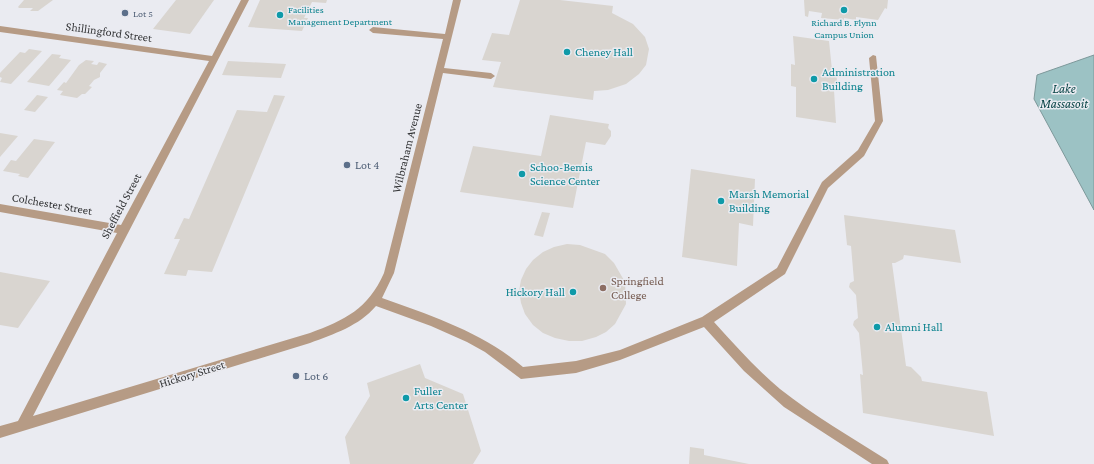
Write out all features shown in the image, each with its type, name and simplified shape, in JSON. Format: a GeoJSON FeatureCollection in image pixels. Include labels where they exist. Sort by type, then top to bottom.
{"type":"FeatureCollection","features":[{"type":"Feature","properties":{"kind":"street","name":"Sheffield Street"},"geometry":{"type":"LineString","coordinates":[[22,425],[245,0]]}},
{"type":"Feature","properties":{"kind":"street","name":"Wilbraham Avenue"},"geometry":{"type":"LineString","coordinates":[[376,300],[388,273],[457,0]]}},
{"type":"Feature","properties":{"kind":"street","name":"Shillingford Street"},"geometry":{"type":"LineString","coordinates":[[0,30],[214,59]]}},
{"type":"Feature","properties":{"kind":"street"},"geometry":{"type":"LineString","coordinates":[[373,30],[447,37]]}},
{"type":"Feature","properties":{"kind":"street"},"geometry":{"type":"LineString","coordinates":[[376,300],[430,320],[474,339],[494,351],[521,373],[576,367],[620,355],[706,321],[781,271],[825,186],[861,153],[879,121],[873,58]]}},
{"type":"Feature","properties":{"kind":"street"},"geometry":{"type":"LineString","coordinates":[[439,70],[491,76]]}},
{"type":"Feature","properties":{"kind":"street","name":"Colchester Street"},"geometry":{"type":"LineString","coordinates":[[0,208],[123,230]]}},
{"type":"Feature","properties":{"kind":"street","name":"Hickory Street"},"geometry":{"type":"LineString","coordinates":[[0,432],[310,338],[334,329],[354,319],[370,307],[376,300]]}},
{"type":"Feature","properties":{"kind":"street"},"geometry":{"type":"LineString","coordinates":[[706,321],[739,358],[775,393],[800,412],[883,464]]}},
{"type":"Feature","properties":{"kind":"water","name":"Lake Massasoit"},"geometry":{"type":"Polygon","coordinates":[[[1094,55],[1094,210],[1034,99],[1037,75],[1094,55]]]}},
{"type":"Feature","properties":{"kind":"building"},"geometry":{"type":"Polygon","coordinates":[[[24,0],[53,0],[38,11],[30,11],[33,8],[18,7],[24,0]]]}},
{"type":"Feature","properties":{"kind":"building"},"geometry":{"type":"Polygon","coordinates":[[[176,0],[214,0],[190,34],[153,29],[176,0]]]}},
{"type":"Feature","properties":{"kind":"building","name":"Facilities Management Department"},"geometry":{"type":"Polygon","coordinates":[[[260,0],[327,0],[326,3],[312,2],[304,18],[308,18],[302,31],[248,27],[260,0]]]}},
{"type":"Feature","properties":{"kind":"building","name":"Cheney Hall"},"geometry":{"type":"Polygon","coordinates":[[[520,0],[560,0],[613,6],[612,13],[633,24],[645,37],[649,49],[646,65],[639,74],[626,84],[608,90],[594,91],[593,100],[493,87],[501,62],[482,60],[492,33],[509,35],[520,0]]]}},
{"type":"Feature","properties":{"kind":"building","name":"Richard B. Flynn Campus Union"},"geometry":{"type":"Polygon","coordinates":[[[804,0],[888,0],[887,9],[885,8],[878,20],[856,17],[856,20],[844,18],[844,20],[821,18],[822,13],[809,11],[808,17],[805,16],[804,0]]]}},
{"type":"Feature","properties":{"kind":"building","name":"Administration Building"},"geometry":{"type":"Polygon","coordinates":[[[793,36],[829,41],[832,70],[836,71],[838,90],[834,90],[836,123],[796,117],[796,87],[791,86],[791,64],[795,65],[793,36]]]}},
{"type":"Feature","properties":{"kind":"building"},"geometry":{"type":"Polygon","coordinates":[[[29,49],[42,51],[11,84],[0,82],[2,78],[0,77],[0,73],[20,52],[25,53],[29,49]]]}},
{"type":"Feature","properties":{"kind":"building"},"geometry":{"type":"Polygon","coordinates":[[[52,54],[61,55],[59,58],[71,60],[49,86],[27,82],[52,54]]]}},
{"type":"Feature","properties":{"kind":"building"},"geometry":{"type":"Polygon","coordinates":[[[86,60],[94,61],[91,64],[97,65],[99,62],[107,64],[100,73],[100,77],[94,80],[89,86],[92,87],[85,94],[82,94],[77,98],[60,95],[63,91],[57,90],[64,82],[66,83],[79,65],[86,60]]]}},
{"type":"Feature","properties":{"kind":"building"},"geometry":{"type":"Polygon","coordinates":[[[228,61],[286,64],[281,78],[222,75],[228,61]]]}},
{"type":"Feature","properties":{"kind":"building"},"geometry":{"type":"Polygon","coordinates":[[[37,95],[48,97],[35,112],[24,110],[37,95]]]}},
{"type":"Feature","properties":{"kind":"building"},"geometry":{"type":"Polygon","coordinates":[[[274,95],[285,96],[212,272],[188,270],[186,276],[164,274],[180,239],[174,239],[184,218],[189,219],[237,110],[267,112],[274,95]]]}},
{"type":"Feature","properties":{"kind":"building","name":"Schoo-Bemis Science Center"},"geometry":{"type":"Polygon","coordinates":[[[550,115],[609,124],[608,128],[611,131],[611,136],[605,145],[586,142],[573,208],[460,192],[473,146],[541,156],[550,115]]]}},
{"type":"Feature","properties":{"kind":"building"},"geometry":{"type":"Polygon","coordinates":[[[0,133],[18,136],[0,157],[0,133]]]}},
{"type":"Feature","properties":{"kind":"building"},"geometry":{"type":"Polygon","coordinates":[[[34,139],[55,142],[28,178],[18,176],[20,174],[3,171],[11,160],[16,161],[34,139]]]}},
{"type":"Feature","properties":{"kind":"building","name":"Marsh Memorial Building"},"geometry":{"type":"Polygon","coordinates":[[[691,169],[755,179],[753,226],[739,223],[737,266],[682,257],[691,169]]]}},
{"type":"Feature","properties":{"kind":"building"},"geometry":{"type":"Polygon","coordinates":[[[542,212],[550,213],[543,237],[534,235],[542,212]]]}},
{"type":"Feature","properties":{"kind":"building","name":"Alumni Hall"},"geometry":{"type":"Polygon","coordinates":[[[844,215],[955,230],[961,263],[904,255],[903,259],[892,263],[906,366],[911,367],[921,377],[922,381],[987,392],[994,436],[863,413],[860,374],[863,375],[859,333],[853,325],[854,321],[858,318],[856,295],[849,287],[850,283],[854,281],[851,246],[847,245],[844,215]]]}},
{"type":"Feature","properties":{"kind":"building","name":"Hickory Hall"},"geometry":{"type":"Polygon","coordinates":[[[567,244],[580,245],[605,254],[614,263],[625,282],[626,304],[615,324],[606,332],[582,341],[569,341],[555,338],[543,333],[533,325],[525,314],[519,291],[521,280],[526,269],[533,260],[543,252],[554,247],[567,244]]]}},
{"type":"Feature","properties":{"kind":"building"},"geometry":{"type":"Polygon","coordinates":[[[0,272],[50,281],[18,328],[0,325],[0,272]]]}},
{"type":"Feature","properties":{"kind":"building","name":"Fuller Arts Center"},"geometry":{"type":"Polygon","coordinates":[[[420,364],[425,378],[463,394],[481,451],[473,464],[350,464],[345,437],[370,396],[367,383],[420,364]]]}},
{"type":"Feature","properties":{"kind":"building"},"geometry":{"type":"Polygon","coordinates":[[[690,447],[704,449],[704,455],[749,464],[689,464],[690,447]]]}},
{"type":"Feature","properties":{"kind":"place","name":"Richard B. Flynn Campus Union"},"geometry":{"type":"Point","coordinates":[844,10]}},
{"type":"Feature","properties":{"kind":"place","name":"Lot 5"},"geometry":{"type":"Point","coordinates":[125,13]}},
{"type":"Feature","properties":{"kind":"place","name":"Facilities Management Department"},"geometry":{"type":"Point","coordinates":[280,15]}},
{"type":"Feature","properties":{"kind":"place","name":"Cheney Hall"},"geometry":{"type":"Point","coordinates":[567,52]}},
{"type":"Feature","properties":{"kind":"place","name":"Administration Building"},"geometry":{"type":"Point","coordinates":[814,79]}},
{"type":"Feature","properties":{"kind":"place","name":"Lot 4"},"geometry":{"type":"Point","coordinates":[347,165]}},
{"type":"Feature","properties":{"kind":"place","name":"Schoo-Bemis Science Center"},"geometry":{"type":"Point","coordinates":[522,174]}},
{"type":"Feature","properties":{"kind":"place","name":"Marsh Memorial Building"},"geometry":{"type":"Point","coordinates":[721,201]}},
{"type":"Feature","properties":{"kind":"place","name":"Springfield College"},"geometry":{"type":"Point","coordinates":[603,288]}},
{"type":"Feature","properties":{"kind":"place","name":"Hickory Hall"},"geometry":{"type":"Point","coordinates":[573,292]}},
{"type":"Feature","properties":{"kind":"place","name":"Alumni Hall"},"geometry":{"type":"Point","coordinates":[877,327]}},
{"type":"Feature","properties":{"kind":"place","name":"Lot 6"},"geometry":{"type":"Point","coordinates":[296,376]}},
{"type":"Feature","properties":{"kind":"place","name":"Fuller Arts Center"},"geometry":{"type":"Point","coordinates":[406,398]}}]}
